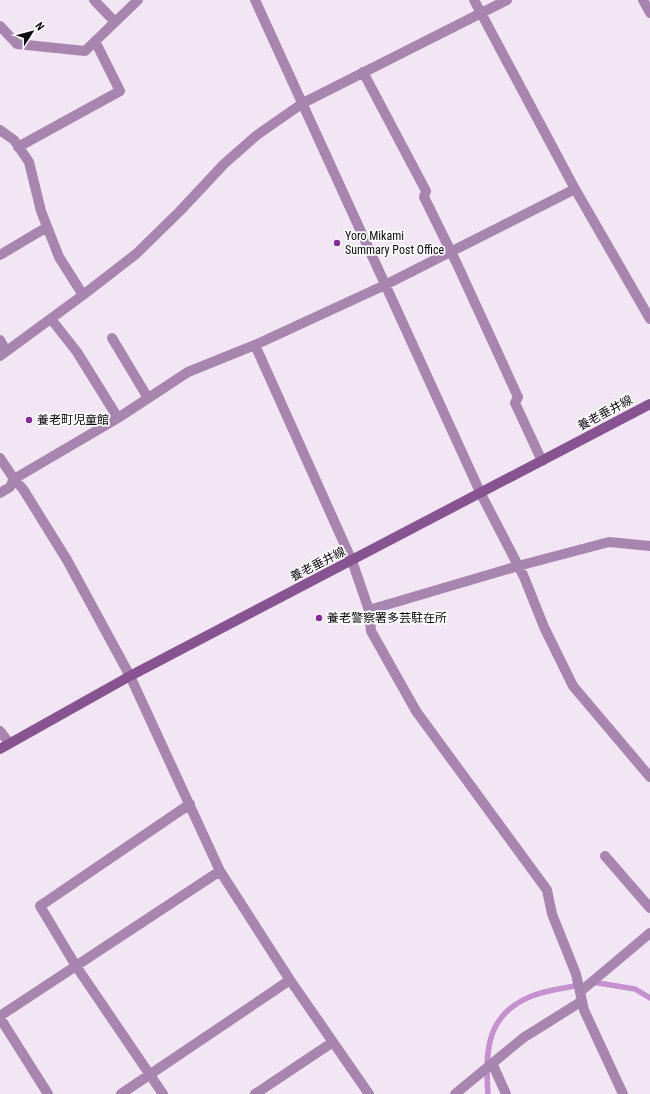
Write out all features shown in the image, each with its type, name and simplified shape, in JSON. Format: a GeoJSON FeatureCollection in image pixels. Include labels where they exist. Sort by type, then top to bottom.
{"type":"FeatureCollection","features":[{"type":"Feature","properties":{"kind":"main road","name":"養老垂井線"},"geometry":{"type":"LineString","coordinates":[[4,746],[130,676],[481,494],[650,404]]}},
{"type":"Feature","properties":{"kind":"street"},"geometry":{"type":"LineString","coordinates":[[94,0],[115,22]]}},
{"type":"Feature","properties":{"kind":"street"},"geometry":{"type":"LineString","coordinates":[[0,26],[17,44],[85,51],[138,0]]}},
{"type":"Feature","properties":{"kind":"street"},"geometry":{"type":"LineString","coordinates":[[255,0],[481,494],[518,566],[544,627],[574,686],[650,776]]}},
{"type":"Feature","properties":{"kind":"street"},"geometry":{"type":"LineString","coordinates":[[474,0],[575,189],[650,319]]}},
{"type":"Feature","properties":{"kind":"street"},"geometry":{"type":"LineString","coordinates":[[0,340],[3,353],[51,319],[136,254],[180,211],[224,164],[257,135],[303,103],[507,0]]}},
{"type":"Feature","properties":{"kind":"street"},"geometry":{"type":"LineString","coordinates":[[643,0],[650,13]]}},
{"type":"Feature","properties":{"kind":"street"},"geometry":{"type":"LineString","coordinates":[[18,147],[120,91],[95,41]]}},
{"type":"Feature","properties":{"kind":"street"},"geometry":{"type":"LineString","coordinates":[[363,72],[426,191],[424,197],[515,390],[518,397],[516,403],[542,461]]}},
{"type":"Feature","properties":{"kind":"street"},"geometry":{"type":"LineString","coordinates":[[0,130],[14,140],[29,162],[41,211],[47,228],[59,257],[83,295]]}},
{"type":"Feature","properties":{"kind":"street"},"geometry":{"type":"LineString","coordinates":[[0,493],[10,487],[14,479],[118,418],[188,372],[255,345],[385,285],[575,189]]}},
{"type":"Feature","properties":{"kind":"street"},"geometry":{"type":"LineString","coordinates":[[0,255],[47,228]]}},
{"type":"Feature","properties":{"kind":"street"},"geometry":{"type":"LineString","coordinates":[[51,319],[77,352],[118,418]]}},
{"type":"Feature","properties":{"kind":"street"},"geometry":{"type":"LineString","coordinates":[[112,338],[148,398]]}},
{"type":"Feature","properties":{"kind":"street"},"geometry":{"type":"LineString","coordinates":[[255,345],[352,561],[369,610],[371,632],[416,711],[547,890],[552,914],[576,974],[584,1010],[623,1094]]}},
{"type":"Feature","properties":{"kind":"street"},"geometry":{"type":"LineString","coordinates":[[0,458],[14,479],[23,489],[67,560],[130,676],[220,871],[290,980],[369,1094]]}},
{"type":"Feature","properties":{"kind":"street"},"geometry":{"type":"LineString","coordinates":[[369,610],[518,566],[609,542],[650,546]]}},
{"type":"Feature","properties":{"kind":"street"},"geometry":{"type":"LineString","coordinates":[[0,730],[4,746]]}},
{"type":"Feature","properties":{"kind":"street"},"geometry":{"type":"LineString","coordinates":[[164,1094],[76,966],[40,906],[190,804]]}},
{"type":"Feature","properties":{"kind":"street"},"geometry":{"type":"LineString","coordinates":[[605,856],[650,908]]}},
{"type":"Feature","properties":{"kind":"street"},"geometry":{"type":"LineString","coordinates":[[48,1094],[0,1017],[220,871]]}},
{"type":"Feature","properties":{"kind":"street"},"geometry":{"type":"LineString","coordinates":[[455,1094],[523,1038],[582,996],[650,933]]}},
{"type":"Feature","properties":{"kind":"street"},"geometry":{"type":"LineString","coordinates":[[121,1094],[290,980]]}},
{"type":"Feature","properties":{"kind":"street"},"geometry":{"type":"LineString","coordinates":[[255,1094],[333,1042]]}},
{"type":"Feature","properties":{"kind":"street"},"geometry":{"type":"LineString","coordinates":[[492,1064],[506,1094]]}},
{"type":"Feature","properties":{"kind":"waterway"},"geometry":{"type":"LineString","coordinates":[[592,982],[635,989],[650,998]]}},
{"type":"Feature","properties":{"kind":"waterway"},"geometry":{"type":"LineString","coordinates":[[488,1094],[488,1049],[497,1024],[505,1013],[517,1004],[537,994],[580,985]]}},
{"type":"Feature","properties":{"kind":"place","name":"Yoro Mikami Summary Post Office"},"geometry":{"type":"Point","coordinates":[337,243]}},
{"type":"Feature","properties":{"kind":"place","name":"養老町児童館"},"geometry":{"type":"Point","coordinates":[29,420]}},
{"type":"Feature","properties":{"kind":"place","name":"養老警察署多芸駐在所"},"geometry":{"type":"Point","coordinates":[319,618]}}]}
